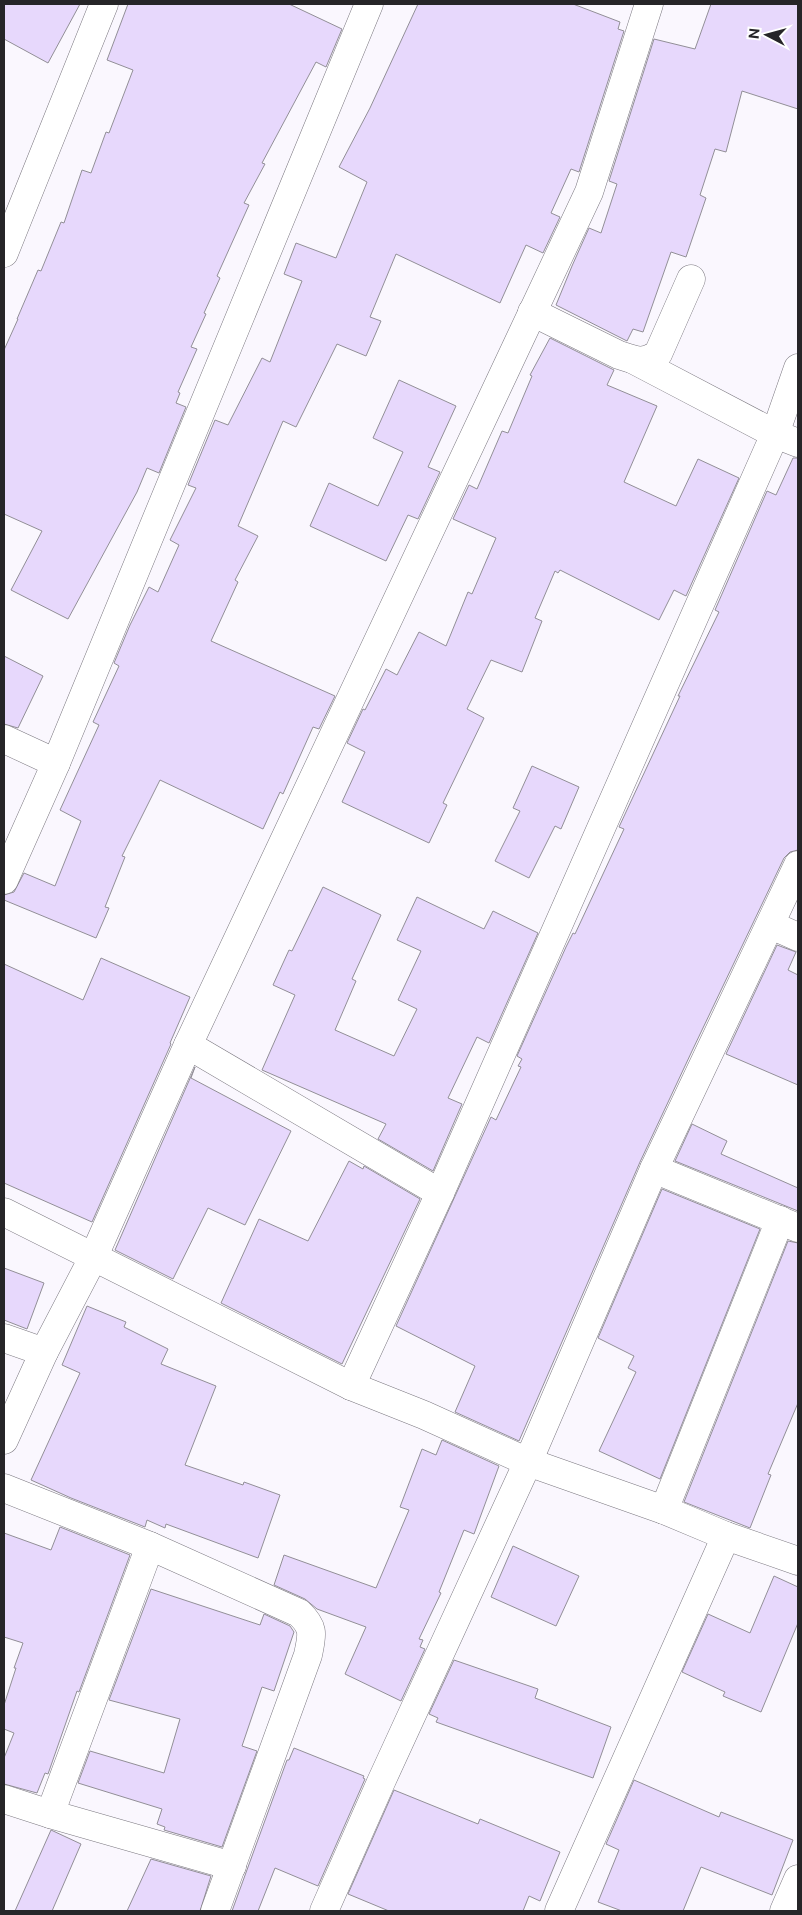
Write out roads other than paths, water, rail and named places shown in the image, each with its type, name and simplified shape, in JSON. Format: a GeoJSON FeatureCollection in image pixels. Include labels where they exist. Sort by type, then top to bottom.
{"type":"FeatureCollection","features":[{"type":"Feature","properties":{"kind":"street"},"geometry":{"type":"LineString","coordinates":[[4,253],[104,4]]}},
{"type":"Feature","properties":{"kind":"street"},"geometry":{"type":"LineString","coordinates":[[4,880],[56,763],[369,4]]}},
{"type":"Feature","properties":{"kind":"street"},"geometry":{"type":"LineString","coordinates":[[4,1440],[44,1352],[93,1258],[188,1045],[589,192],[649,4]]}},
{"type":"Feature","properties":{"kind":"street"},"geometry":{"type":"LineString","coordinates":[[634,360],[647,361],[658,354],[692,279]]}},
{"type":"Feature","properties":{"kind":"street"},"geometry":{"type":"LineString","coordinates":[[532,312],[619,355],[634,360],[786,438]]}},
{"type":"Feature","properties":{"kind":"street"},"geometry":{"type":"LineString","coordinates":[[351,1386],[786,438],[798,368]]}},
{"type":"Feature","properties":{"kind":"street"},"geometry":{"type":"LineString","coordinates":[[4,739],[56,763]]}},
{"type":"Feature","properties":{"kind":"street"},"geometry":{"type":"LineString","coordinates":[[324,1911],[528,1462],[654,1169],[798,865]]}},
{"type":"Feature","properties":{"kind":"street"},"geometry":{"type":"LineString","coordinates":[[771,925],[798,937]]}},
{"type":"Feature","properties":{"kind":"street"},"geometry":{"type":"LineString","coordinates":[[188,1045],[440,1193]]}},
{"type":"Feature","properties":{"kind":"street"},"geometry":{"type":"LineString","coordinates":[[654,1169],[789,1224],[664,1510]]}},
{"type":"Feature","properties":{"kind":"street"},"geometry":{"type":"LineString","coordinates":[[4,1212],[351,1386],[424,1415],[528,1462],[664,1510],[726,1536],[798,1561]]}},
{"type":"Feature","properties":{"kind":"street"},"geometry":{"type":"LineString","coordinates":[[4,1338],[44,1352]]}},
{"type":"Feature","properties":{"kind":"street"},"geometry":{"type":"LineString","coordinates":[[4,1488],[150,1546],[299,1613],[309,1622],[312,1637],[308,1655],[215,1911]]}},
{"type":"Feature","properties":{"kind":"street"},"geometry":{"type":"LineString","coordinates":[[559,1911],[726,1536]]}},
{"type":"Feature","properties":{"kind":"street"},"geometry":{"type":"LineString","coordinates":[[50,1814],[150,1546]]}},
{"type":"Feature","properties":{"kind":"street"},"geometry":{"type":"LineString","coordinates":[[4,1799],[232,1866]]}},
{"type":"Feature","properties":{"kind":"street"},"geometry":{"type":"LineString","coordinates":[[784,1911],[798,1879]]}}]}
